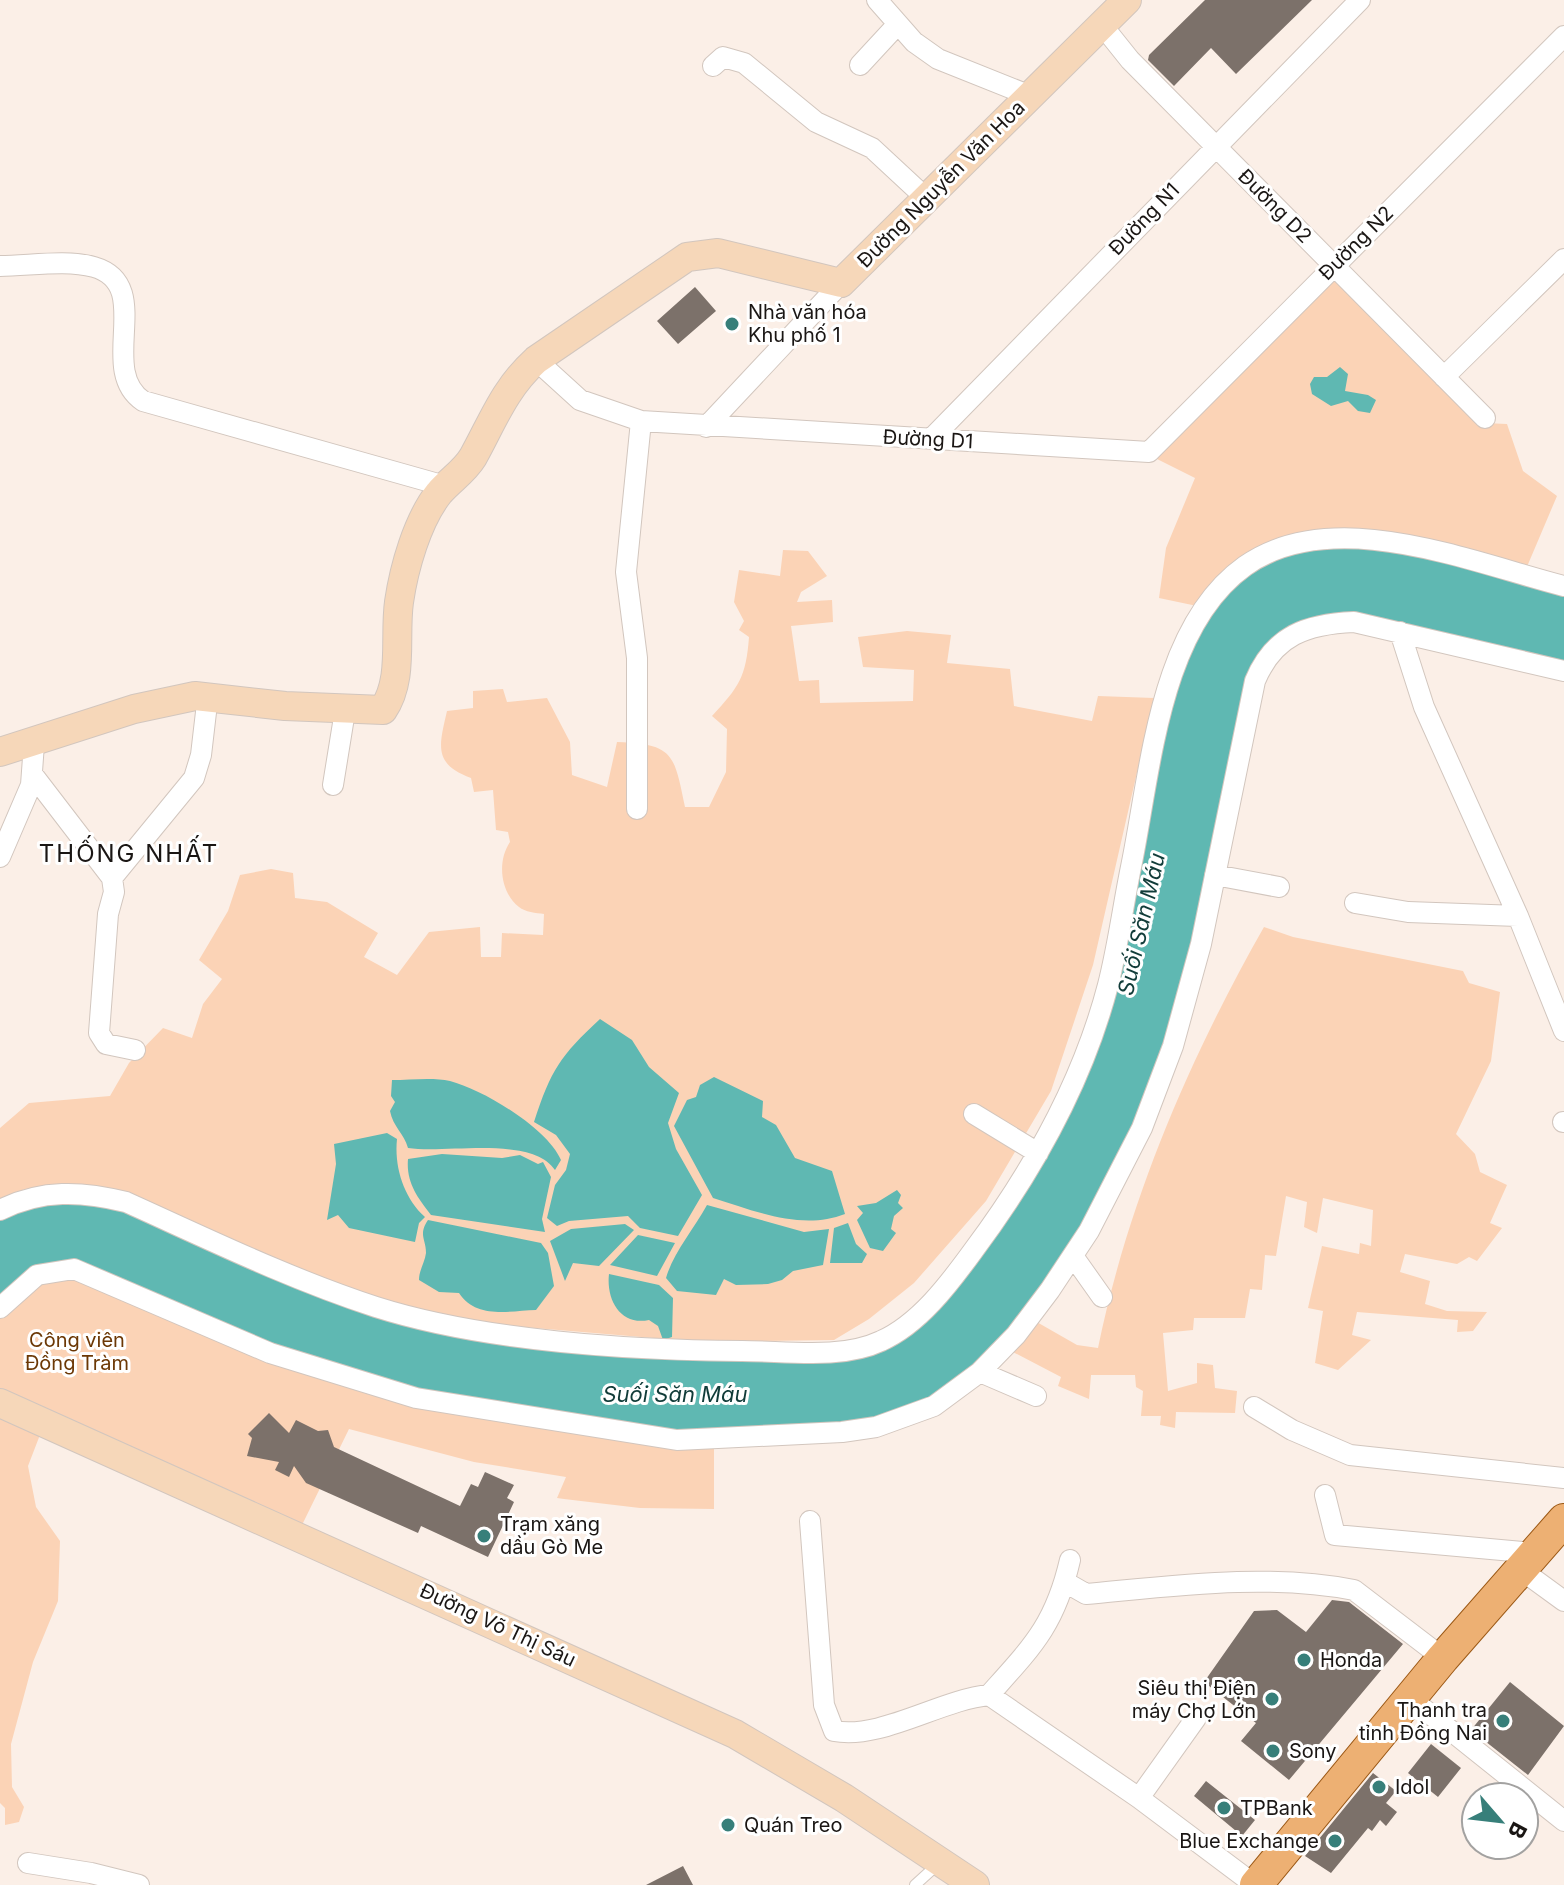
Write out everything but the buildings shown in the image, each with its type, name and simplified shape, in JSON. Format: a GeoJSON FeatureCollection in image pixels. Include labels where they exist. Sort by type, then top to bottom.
{"type":"FeatureCollection","features":[{"type":"Feature","properties":{"kind":"main road"},"geometry":{"type":"LineString","coordinates":[[1255,1885],[1443,1658],[1564,1520]]}},
{"type":"Feature","properties":{"kind":"street"},"geometry":{"type":"LineString","coordinates":[[877,0],[897,25],[938,59],[1028,95]]}},
{"type":"Feature","properties":{"kind":"street","name":"Đường Nguyễn Văn Hoa"},"geometry":{"type":"LineString","coordinates":[[0,752],[34,744],[134,709],[208,695],[345,711],[383,710],[391,698],[396,677],[399,602],[428,511],[445,486],[473,457],[508,389],[536,360],[687,257],[718,253],[841,283],[1127,0]]}},
{"type":"Feature","properties":{"kind":"street","name":"Đường N1"},"geometry":{"type":"LineString","coordinates":[[931,439],[1360,0]]}},
{"type":"Feature","properties":{"kind":"street"},"geometry":{"type":"LineString","coordinates":[[860,65],[897,25]]}},
{"type":"Feature","properties":{"kind":"street","name":"Đường D2"},"geometry":{"type":"LineString","coordinates":[[1102,25],[1130,60],[1485,418]]}},
{"type":"Feature","properties":{"kind":"street","name":"Đường N2"},"geometry":{"type":"LineString","coordinates":[[1149,452],[1564,36]]}},
{"type":"Feature","properties":{"kind":"street"},"geometry":{"type":"LineString","coordinates":[[713,66],[723,57],[744,63],[816,122],[872,148],[928,200]]}},
{"type":"Feature","properties":{"kind":"street"},"geometry":{"type":"LineString","coordinates":[[1444,377],[1564,259]]}},
{"type":"Feature","properties":{"kind":"street"},"geometry":{"type":"LineString","coordinates":[[0,266],[83,265],[103,271],[118,282],[123,299],[122,373],[129,389],[143,401],[445,486]]}},
{"type":"Feature","properties":{"kind":"street"},"geometry":{"type":"LineString","coordinates":[[706,427],[841,283]]}},
{"type":"Feature","properties":{"kind":"street","name":"Đường D1"},"geometry":{"type":"LineString","coordinates":[[536,360],[580,400],[641,421],[1149,452]]}},
{"type":"Feature","properties":{"kind":"street"},"geometry":{"type":"LineString","coordinates":[[637,809],[637,658],[626,572],[641,421]]}},
{"type":"Feature","properties":{"kind":"street"},"geometry":{"type":"LineString","coordinates":[[0,1210],[52,1193],[99,1195],[126,1202],[378,1308],[537,1339],[689,1350],[857,1349],[883,1340],[907,1325],[934,1298],[998,1218],[1038,1153],[1087,1046],[1108,986],[1164,706],[1182,643],[1210,599],[1246,565],[1290,545],[1336,536],[1392,542],[1564,586]]}},
{"type":"Feature","properties":{"kind":"street"},"geometry":{"type":"LineString","coordinates":[[0,1308],[37,1275],[74,1269],[270,1353],[388,1390],[455,1407],[677,1440],[876,1427],[934,1406],[980,1372],[1016,1335],[1073,1256],[1122,1172],[1173,1046],[1197,959],[1255,681],[1264,659],[1281,643],[1321,623],[1354,622],[1564,671]]}},
{"type":"Feature","properties":{"kind":"street"},"geometry":{"type":"LineString","coordinates":[[1400,632],[1424,707],[1518,916],[1564,1031]]}},
{"type":"Feature","properties":{"kind":"street"},"geometry":{"type":"LineString","coordinates":[[112,878],[194,778],[201,755],[208,695]]}},
{"type":"Feature","properties":{"kind":"street"},"geometry":{"type":"LineString","coordinates":[[333,785],[345,711]]}},
{"type":"Feature","properties":{"kind":"street"},"geometry":{"type":"LineString","coordinates":[[0,857],[33,775],[34,744]]}},
{"type":"Feature","properties":{"kind":"street"},"geometry":{"type":"LineString","coordinates":[[33,775],[112,878],[114,892],[108,914],[99,1033],[106,1044],[135,1050]]}},
{"type":"Feature","properties":{"kind":"street"},"geometry":{"type":"LineString","coordinates":[[1215,875],[1279,887]]}},
{"type":"Feature","properties":{"kind":"street"},"geometry":{"type":"LineString","coordinates":[[1355,903],[1408,912],[1518,916]]}},
{"type":"Feature","properties":{"kind":"street"},"geometry":{"type":"LineString","coordinates":[[974,1114],[1038,1153]]}},
{"type":"Feature","properties":{"kind":"street"},"geometry":{"type":"LineString","coordinates":[[1073,1256],[1102,1297]]}},
{"type":"Feature","properties":{"kind":"street"},"geometry":{"type":"LineString","coordinates":[[980,1372],[1036,1396]]}},
{"type":"Feature","properties":{"kind":"street","name":"Đường Võ Thị Sáu"},"geometry":{"type":"LineString","coordinates":[[0,1403],[735,1734],[941,1860],[975,1885]]}},
{"type":"Feature","properties":{"kind":"street"},"geometry":{"type":"LineString","coordinates":[[1254,1407],[1292,1430],[1350,1455],[1564,1478]]}},
{"type":"Feature","properties":{"kind":"street"},"geometry":{"type":"LineString","coordinates":[[1325,1495],[1335,1535],[1527,1561],[1564,1601]]}},
{"type":"Feature","properties":{"kind":"street"},"geometry":{"type":"LineString","coordinates":[[810,1521],[824,1705],[834,1731],[871,1729],[956,1701],[989,1695],[1050,1623],[1070,1560]]}},
{"type":"Feature","properties":{"kind":"street"},"geometry":{"type":"LineString","coordinates":[[1065,1582],[1086,1594],[1288,1581],[1354,1590],[1443,1658]]}},
{"type":"Feature","properties":{"kind":"street"},"geometry":{"type":"LineString","coordinates":[[989,1695],[1139,1798],[1255,1885]]}},
{"type":"Feature","properties":{"kind":"street"},"geometry":{"type":"LineString","coordinates":[[1410,1698],[1564,1821]]}},
{"type":"Feature","properties":{"kind":"street"},"geometry":{"type":"LineString","coordinates":[[1139,1798],[1196,1718]]}},
{"type":"Feature","properties":{"kind":"street"},"geometry":{"type":"LineString","coordinates":[[28,1863],[91,1873],[139,1885]]}},
{"type":"Feature","properties":{"kind":"lane"},"geometry":{"type":"LineString","coordinates":[[915,1885],[941,1860]]}},
{"type":"Feature","properties":{"kind":"green space"},"geometry":{"type":"Polygon","coordinates":[[[1333,273],[1484,423],[1507,424],[1523,471],[1557,496],[1526,569],[1442,545],[1381,532],[1323,530],[1288,540],[1197,606],[1159,598],[1166,548],[1195,478],[1151,456],[1333,273]]]}},
{"type":"Feature","properties":{"kind":"green space"},"geometry":{"type":"Polygon","coordinates":[[[783,550],[808,551],[827,576],[801,592],[797,602],[832,600],[833,622],[791,626],[799,681],[819,680],[820,703],[913,701],[914,670],[863,667],[858,637],[907,631],[951,635],[947,663],[1010,669],[1014,706],[1092,721],[1098,696],[1154,698],[1093,965],[1051,1091],[986,1201],[914,1283],[869,1319],[834,1340],[701,1342],[476,1323],[377,1298],[282,1262],[118,1192],[75,1184],[25,1189],[0,1199],[0,1128],[29,1103],[110,1096],[129,1063],[163,1028],[192,1038],[203,1004],[222,979],[199,960],[228,911],[240,875],[271,869],[293,873],[295,898],[327,902],[378,933],[364,957],[397,975],[429,932],[480,927],[481,957],[501,957],[502,933],[543,935],[544,914],[519,907],[504,885],[503,858],[510,842],[508,832],[496,830],[493,790],[474,792],[471,778],[450,767],[442,752],[447,711],[473,708],[473,691],[503,689],[507,702],[547,698],[570,742],[572,775],[607,787],[617,742],[650,746],[661,749],[674,764],[685,807],[709,807],[726,772],[727,729],[712,716],[740,681],[748,651],[749,637],[739,630],[744,621],[734,602],[739,570],[780,576],[783,550]]]}},
{"type":"Feature","properties":{"kind":"green space"},"geometry":{"type":"Polygon","coordinates":[[[1264,927],[1293,937],[1463,971],[1469,983],[1500,992],[1491,1061],[1456,1134],[1475,1154],[1480,1172],[1507,1185],[1490,1223],[1502,1228],[1477,1261],[1469,1257],[1457,1264],[1405,1254],[1400,1272],[1430,1281],[1425,1304],[1447,1311],[1487,1312],[1473,1331],[1457,1332],[1458,1320],[1357,1312],[1352,1335],[1371,1340],[1338,1370],[1315,1363],[1323,1311],[1308,1308],[1322,1246],[1359,1254],[1360,1243],[1371,1246],[1373,1210],[1323,1198],[1317,1233],[1304,1227],[1307,1202],[1286,1196],[1276,1256],[1265,1255],[1262,1290],[1250,1289],[1245,1318],[1194,1318],[1193,1330],[1163,1333],[1168,1391],[1197,1383],[1197,1363],[1213,1365],[1215,1388],[1237,1391],[1235,1413],[1176,1412],[1175,1428],[1160,1425],[1161,1416],[1141,1416],[1143,1391],[1136,1387],[1135,1375],[1091,1375],[1089,1399],[1058,1386],[1061,1377],[1011,1351],[1035,1321],[1077,1345],[1098,1348],[1126,1238],[1164,1131],[1211,1027],[1264,927]]]}},
{"type":"Feature","properties":{"kind":"green space","name":"Công viên Đồng Tràm"},"geometry":{"type":"Polygon","coordinates":[[[73,1276],[714,1445],[714,1509],[640,1508],[557,1498],[566,1477],[474,1462],[349,1429],[302,1525],[0,1393],[0,1318],[34,1285],[73,1276]]]}},
{"type":"Feature","properties":{"kind":"green space"},"geometry":{"type":"Polygon","coordinates":[[[0,1408],[43,1427],[28,1466],[36,1507],[60,1541],[58,1601],[33,1662],[11,1744],[12,1787],[24,1807],[19,1822],[5,1825],[5,1808],[0,1803],[0,1408]]]}},
{"type":"Feature","properties":{"kind":"water"},"geometry":{"type":"Polygon","coordinates":[[[1340,367],[1348,374],[1345,391],[1368,395],[1376,400],[1370,413],[1358,411],[1348,401],[1331,406],[1312,394],[1310,384],[1314,377],[1327,377],[1340,367]]]}},
{"type":"Feature","properties":{"kind":"water","name":"Suối Săn Máu"},"geometry":{"type":"Polygon","coordinates":[[[1313,547],[1390,548],[1564,593],[1564,665],[1354,615],[1277,637],[1195,944],[1143,1110],[1084,1228],[1021,1318],[973,1369],[930,1400],[875,1421],[678,1433],[451,1399],[300,1356],[92,1267],[0,1298],[0,1218],[52,1199],[125,1210],[374,1314],[806,1358],[912,1329],[1072,1100],[1188,647],[1224,595],[1253,570],[1291,552],[1313,547]]]}},
{"type":"Feature","properties":{"kind":"water"},"geometry":{"type":"Polygon","coordinates":[[[600,1019],[632,1040],[649,1067],[679,1093],[668,1123],[676,1149],[702,1195],[678,1236],[640,1228],[628,1216],[569,1221],[557,1226],[547,1218],[555,1185],[566,1170],[570,1154],[556,1135],[534,1122],[558,1065],[600,1019]]]}},
{"type":"Feature","properties":{"kind":"water"},"geometry":{"type":"Polygon","coordinates":[[[714,1077],[763,1101],[762,1117],[776,1125],[795,1158],[832,1171],[845,1214],[829,1219],[795,1220],[713,1198],[674,1126],[687,1100],[696,1097],[700,1085],[714,1077]]]}},
{"type":"Feature","properties":{"kind":"water"},"geometry":{"type":"Polygon","coordinates":[[[392,1080],[450,1081],[480,1093],[529,1123],[543,1135],[561,1160],[555,1170],[544,1159],[508,1149],[408,1148],[390,1111],[395,1102],[391,1096],[392,1080]]]}},
{"type":"Feature","properties":{"kind":"water"},"geometry":{"type":"Polygon","coordinates":[[[387,1133],[397,1139],[397,1160],[402,1181],[411,1201],[425,1217],[419,1223],[415,1242],[349,1228],[338,1215],[327,1220],[336,1164],[334,1144],[387,1133]]]}},
{"type":"Feature","properties":{"kind":"water"},"geometry":{"type":"Polygon","coordinates":[[[442,1154],[502,1158],[520,1155],[538,1164],[543,1162],[551,1177],[542,1219],[545,1232],[431,1215],[411,1182],[408,1159],[442,1154]]]}},
{"type":"Feature","properties":{"kind":"water"},"geometry":{"type":"Polygon","coordinates":[[[897,1190],[901,1195],[898,1203],[903,1208],[894,1216],[891,1229],[896,1233],[883,1251],[870,1248],[857,1220],[863,1213],[857,1206],[876,1203],[897,1190]]]}},
{"type":"Feature","properties":{"kind":"water"},"geometry":{"type":"Polygon","coordinates":[[[707,1205],[804,1232],[829,1229],[823,1265],[793,1271],[782,1280],[768,1284],[736,1285],[724,1279],[716,1295],[677,1291],[666,1278],[669,1269],[707,1205]]]}},
{"type":"Feature","properties":{"kind":"water"},"geometry":{"type":"Polygon","coordinates":[[[428,1220],[541,1243],[548,1253],[554,1286],[536,1310],[493,1312],[474,1307],[459,1293],[439,1292],[419,1280],[426,1253],[423,1230],[428,1220]]]}},
{"type":"Feature","properties":{"kind":"water"},"geometry":{"type":"Polygon","coordinates":[[[848,1223],[856,1244],[867,1254],[862,1263],[830,1263],[834,1228],[848,1223]]]}},
{"type":"Feature","properties":{"kind":"water"},"geometry":{"type":"Polygon","coordinates":[[[625,1224],[634,1230],[599,1266],[573,1263],[565,1281],[550,1241],[571,1229],[625,1224]]]}},
{"type":"Feature","properties":{"kind":"water"},"geometry":{"type":"Polygon","coordinates":[[[638,1235],[675,1243],[657,1276],[610,1265],[638,1235]]]}},
{"type":"Feature","properties":{"kind":"water"},"geometry":{"type":"Polygon","coordinates":[[[609,1274],[659,1285],[673,1298],[672,1337],[663,1340],[658,1326],[649,1320],[630,1319],[617,1309],[610,1293],[609,1274]]]}},
{"type":"Feature","properties":{"kind":"place","name":"Nhà văn hóa Khu phố 1"},"geometry":{"type":"Point","coordinates":[732,324]}},
{"type":"Feature","properties":{"kind":"place","name":"Trạm xăng dầu Gò Me"},"geometry":{"type":"Point","coordinates":[484,1536]}},
{"type":"Feature","properties":{"kind":"place","name":"Honda"},"geometry":{"type":"Point","coordinates":[1304,1660]}},
{"type":"Feature","properties":{"kind":"place","name":"Siêu thị Điện máy Chợ Lớn"},"geometry":{"type":"Point","coordinates":[1272,1699]}},
{"type":"Feature","properties":{"kind":"place","name":"Thanh tra tỉnh Đồng Nai"},"geometry":{"type":"Point","coordinates":[1503,1721]}},
{"type":"Feature","properties":{"kind":"place","name":"Sony"},"geometry":{"type":"Point","coordinates":[1273,1751]}},
{"type":"Feature","properties":{"kind":"place","name":"Idol"},"geometry":{"type":"Point","coordinates":[1379,1787]}},
{"type":"Feature","properties":{"kind":"place","name":"TPBank"},"geometry":{"type":"Point","coordinates":[1224,1808]}},
{"type":"Feature","properties":{"kind":"place","name":"Quán Treo"},"geometry":{"type":"Point","coordinates":[728,1825]}},
{"type":"Feature","properties":{"kind":"place","name":"Blue Exchange"},"geometry":{"type":"Point","coordinates":[1335,1841]}},
{"type":"Feature","properties":{"kind":"district","name":"THỐNG NHẤT"},"geometry":{"type":"Point","coordinates":[129,853]}}]}
